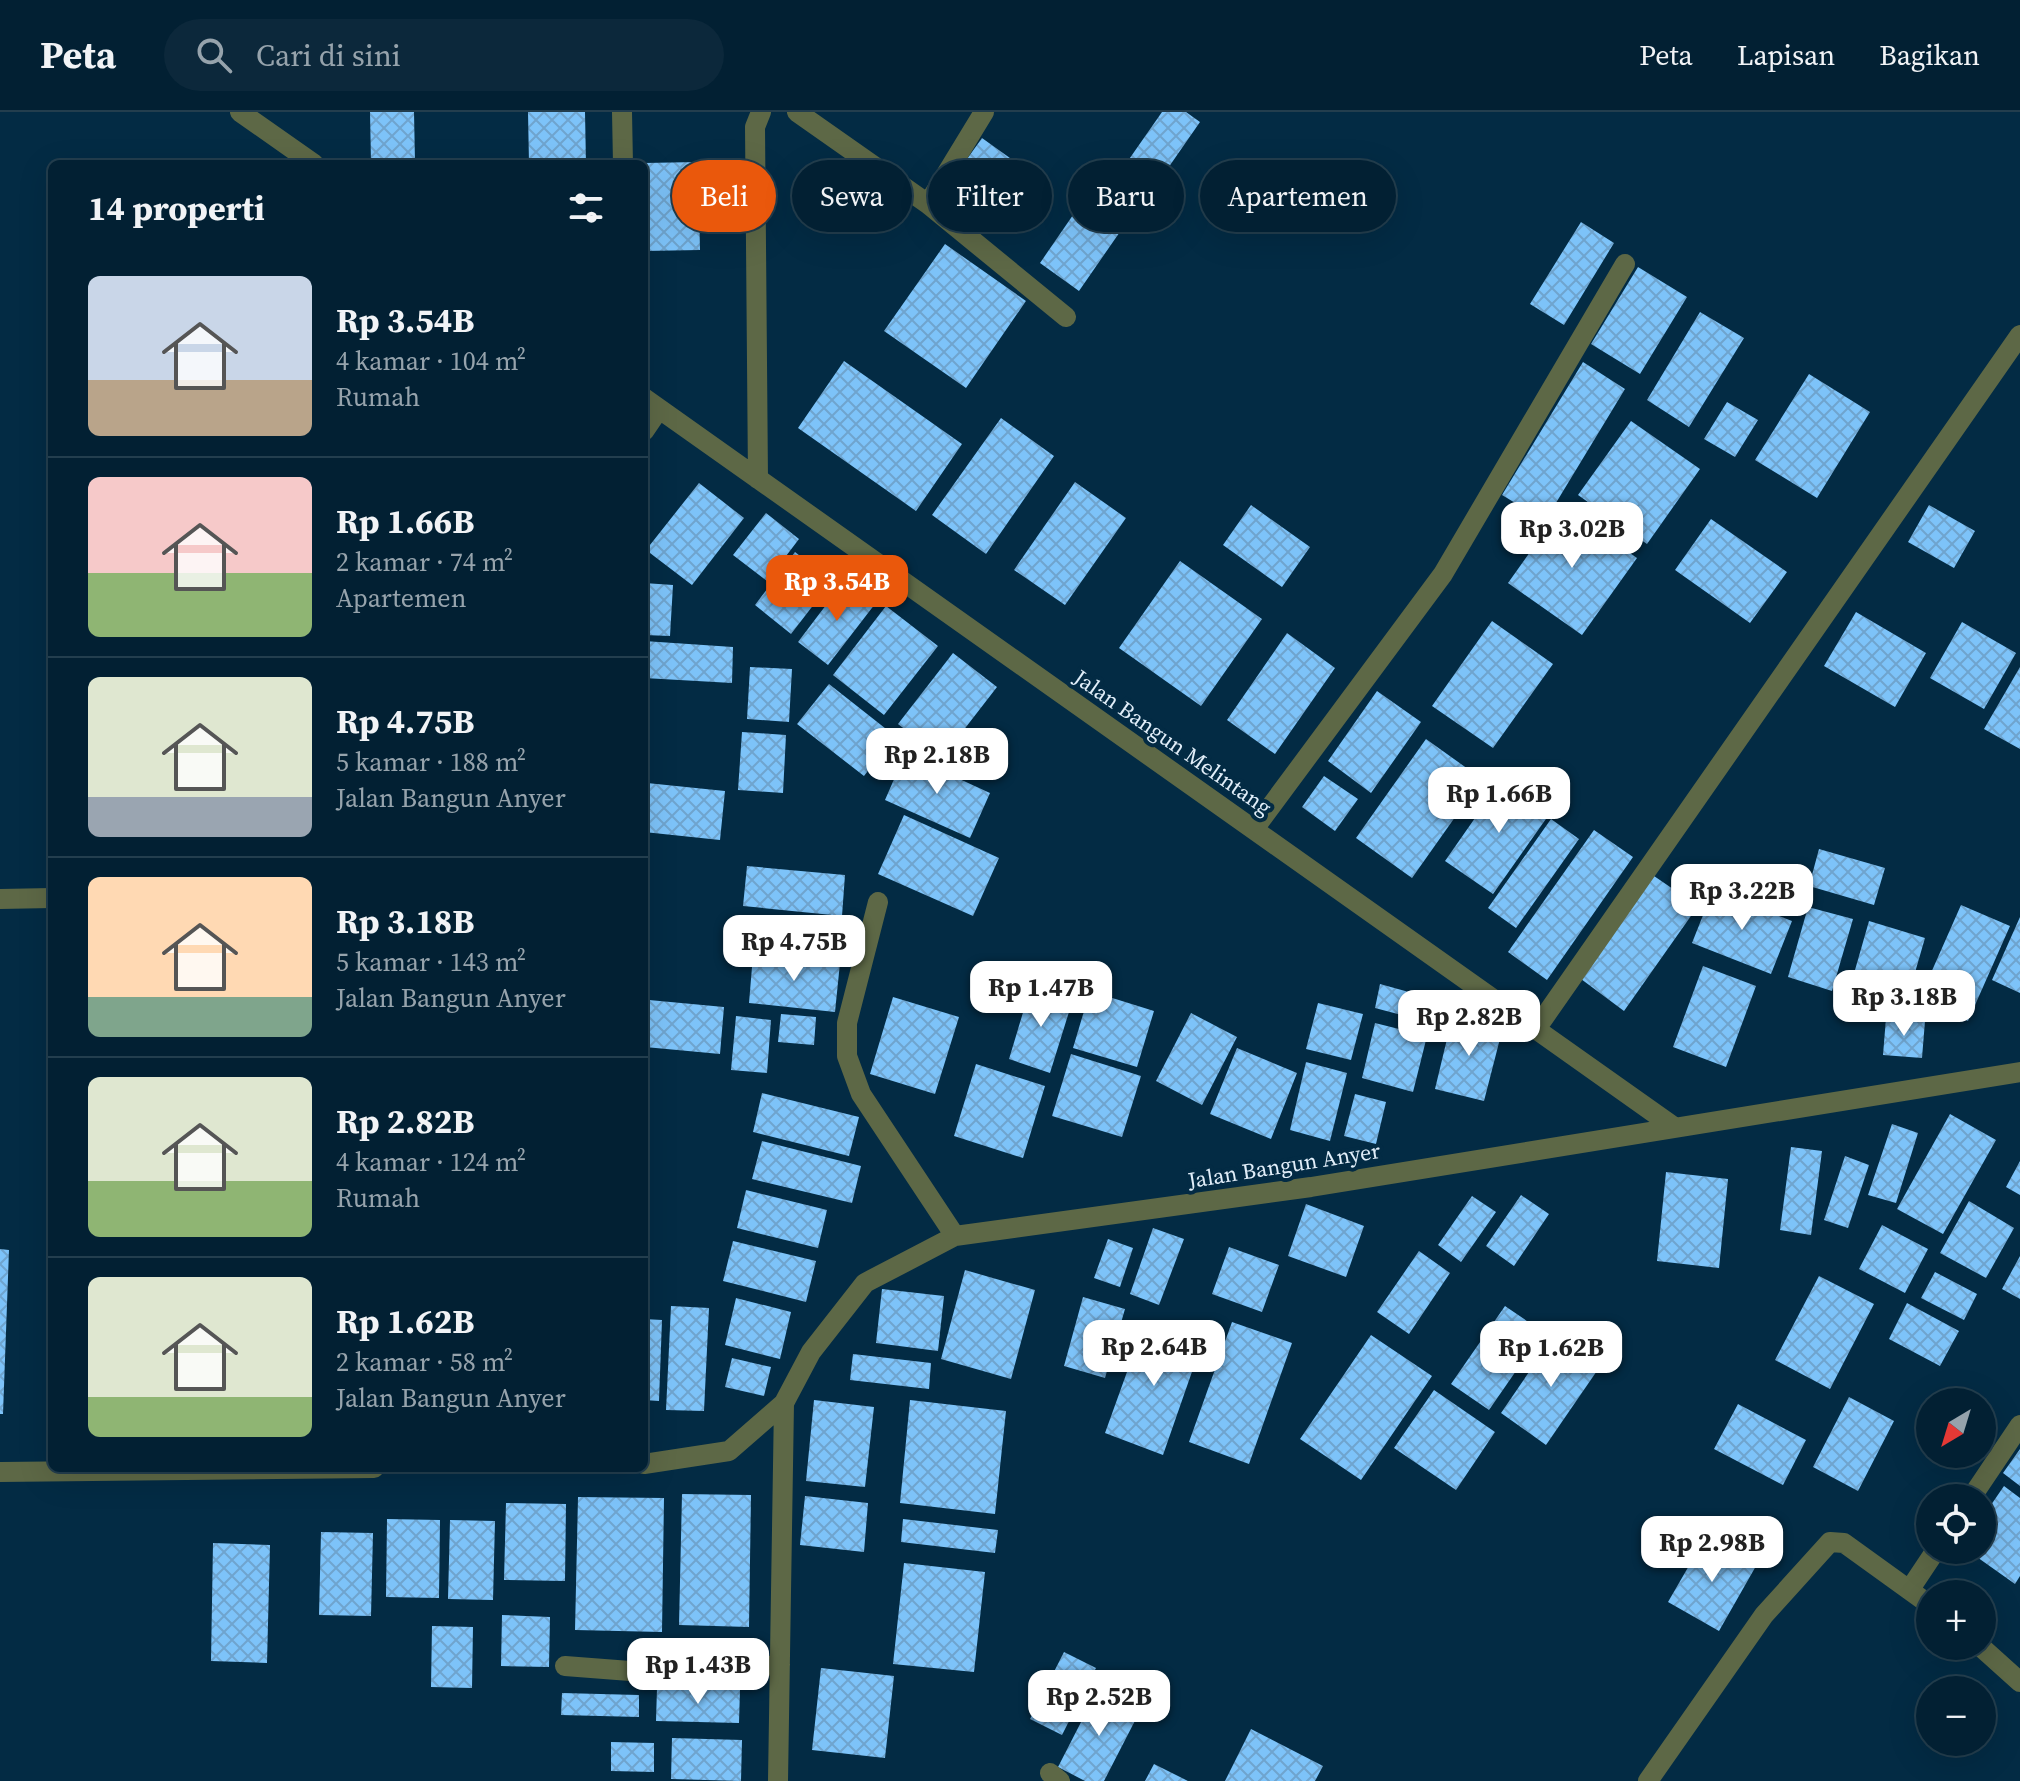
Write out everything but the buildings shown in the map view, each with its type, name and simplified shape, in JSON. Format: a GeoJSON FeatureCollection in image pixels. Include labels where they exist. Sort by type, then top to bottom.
{"type":"FeatureCollection","features":[{"type":"Feature","properties":{"kind":"street"},"geometry":{"type":"LineString","coordinates":[[240,112],[308,160]]}},
{"type":"Feature","properties":{"kind":"street"},"geometry":{"type":"LineString","coordinates":[[622,112],[623,160]]}},
{"type":"Feature","properties":{"kind":"street"},"geometry":{"type":"LineString","coordinates":[[758,479],[755,127],[761,112]]}},
{"type":"Feature","properties":{"kind":"street"},"geometry":{"type":"LineString","coordinates":[[797,112],[928,204]]}},
{"type":"Feature","properties":{"kind":"street"},"geometry":{"type":"LineString","coordinates":[[955,160],[984,112]]}},
{"type":"Feature","properties":{"kind":"street"},"geometry":{"type":"LineString","coordinates":[[962,232],[1066,317]]}},
{"type":"Feature","properties":{"kind":"street"},"geometry":{"type":"LineString","coordinates":[[1254,829],[1443,574],[1625,264]]}},
{"type":"Feature","properties":{"kind":"street"},"geometry":{"type":"LineString","coordinates":[[1536,1029],[2020,335]]}},
{"type":"Feature","properties":{"kind":"street","name":"Jalan Bangun Melintang"},"geometry":{"type":"LineString","coordinates":[[652,403],[1674,1127]]}},
{"type":"Feature","properties":{"kind":"street"},"geometry":{"type":"LineString","coordinates":[[0,899],[48,898]]}},
{"type":"Feature","properties":{"kind":"street"},"geometry":{"type":"LineString","coordinates":[[878,902],[847,1023],[847,1056],[861,1094],[955,1236]]}},
{"type":"Feature","properties":{"kind":"street","name":"Jalan Bangun Anyer"},"geometry":{"type":"LineString","coordinates":[[648,1463],[729,1451],[784,1403],[811,1352],[865,1283],[955,1236],[1311,1187],[2020,1072]]}},
{"type":"Feature","properties":{"kind":"street"},"geometry":{"type":"LineString","coordinates":[[778,1781],[784,1403]]}},
{"type":"Feature","properties":{"kind":"street"},"geometry":{"type":"LineString","coordinates":[[1980,1484],[2020,1425]]}},
{"type":"Feature","properties":{"kind":"street"},"geometry":{"type":"LineString","coordinates":[[0,1472],[48,1471]]}},
{"type":"Feature","properties":{"kind":"street"},"geometry":{"type":"LineString","coordinates":[[1648,1781],[1764,1615],[1830,1542],[1844,1543],[1916,1594]]}},
{"type":"Feature","properties":{"kind":"street"},"geometry":{"type":"LineString","coordinates":[[1910,1589],[1927,1564]]}},
{"type":"Feature","properties":{"kind":"street"},"geometry":{"type":"LineString","coordinates":[[1996,1660],[2020,1682]]}},
{"type":"Feature","properties":{"kind":"street"},"geometry":{"type":"LineString","coordinates":[[565,1666],[656,1673],[780,1665]]}}]}
